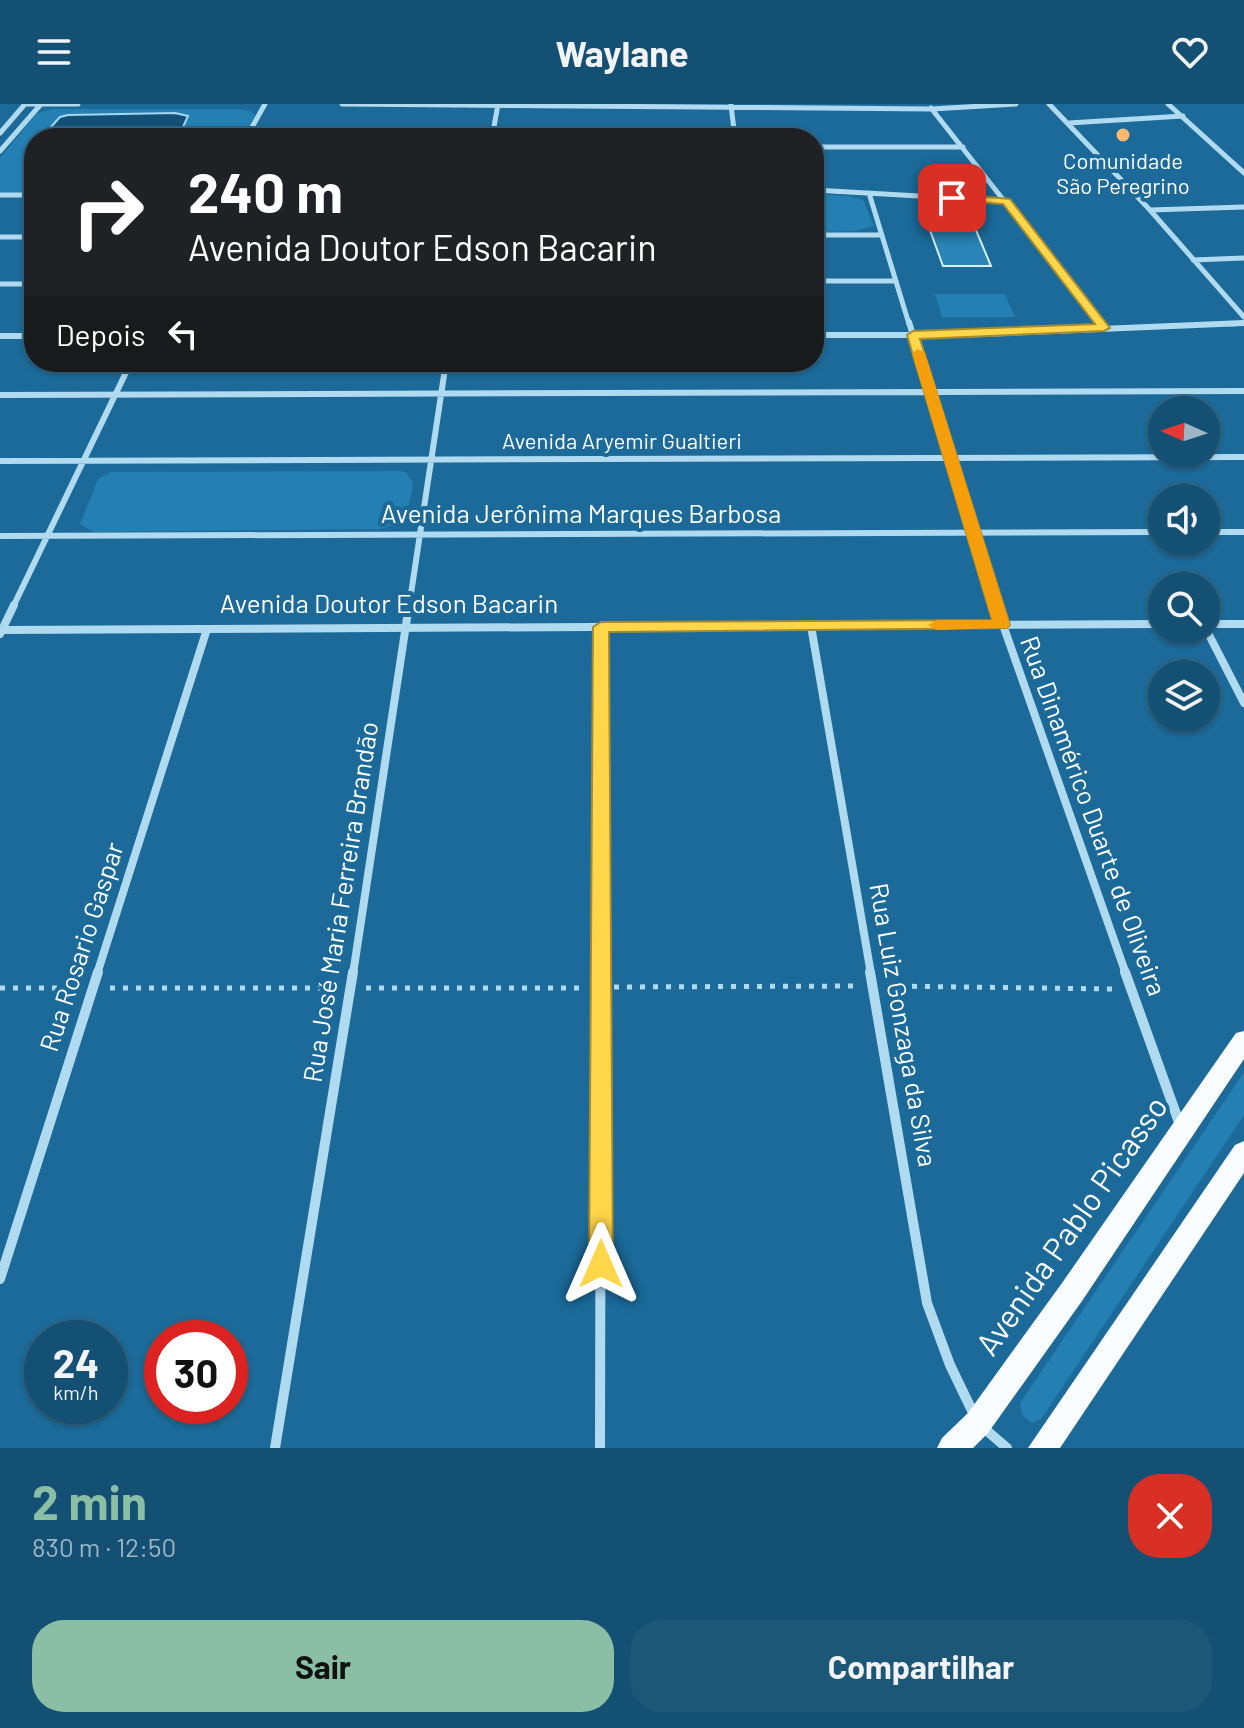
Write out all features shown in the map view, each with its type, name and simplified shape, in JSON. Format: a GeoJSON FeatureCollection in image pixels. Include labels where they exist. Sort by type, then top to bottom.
{"type":"FeatureCollection","features":[{"type":"Feature","properties":{"kind":"main road","name":"Avenida Pablo Picasso"},"geometry":{"type":"LineString","coordinates":[[952,1448],[978,1423],[1244,1040]]}},
{"type":"Feature","properties":{"kind":"main road"},"geometry":{"type":"LineString","coordinates":[[1043,1448],[1244,1152]]}},
{"type":"Feature","properties":{"kind":"street"},"geometry":{"type":"LineString","coordinates":[[0,133],[25,104],[78,104]]}},
{"type":"Feature","properties":{"kind":"street"},"geometry":{"type":"LineString","coordinates":[[2,149],[41,104]]}},
{"type":"Feature","properties":{"kind":"street"},"geometry":{"type":"LineString","coordinates":[[252,128],[265,104]]}},
{"type":"Feature","properties":{"kind":"street"},"geometry":{"type":"LineString","coordinates":[[342,104],[1016,104]]}},
{"type":"Feature","properties":{"kind":"street"},"geometry":{"type":"LineString","coordinates":[[494,128],[498,104]]}},
{"type":"Feature","properties":{"kind":"street"},"geometry":{"type":"LineString","coordinates":[[1049,104],[1150,210],[1244,320]]}},
{"type":"Feature","properties":{"kind":"street"},"geometry":{"type":"LineString","coordinates":[[1168,104],[1244,173]]}},
{"type":"Feature","properties":{"kind":"street"},"geometry":{"type":"LineString","coordinates":[[731,106],[734,128]]}},
{"type":"Feature","properties":{"kind":"street"},"geometry":{"type":"LineString","coordinates":[[930,106],[1104,328]]}},
{"type":"Feature","properties":{"kind":"street"},"geometry":{"type":"LineString","coordinates":[[1069,123],[1183,116]]}},
{"type":"Feature","properties":{"kind":"street"},"geometry":{"type":"LineString","coordinates":[[824,147],[963,147]]}},
{"type":"Feature","properties":{"kind":"street"},"geometry":{"type":"LineString","coordinates":[[824,191],[1006,201]]}},
{"type":"Feature","properties":{"kind":"street","name":"Rua Dinamérico Duarte de Oliveira"},"geometry":{"type":"LineString","coordinates":[[869,193],[1002,625],[1182,1132]]}},
{"type":"Feature","properties":{"kind":"street"},"geometry":{"type":"LineString","coordinates":[[0,195],[24,195]]}},
{"type":"Feature","properties":{"kind":"street"},"geometry":{"type":"LineString","coordinates":[[1150,210],[1244,207]]}},
{"type":"Feature","properties":{"kind":"street"},"geometry":{"type":"LineString","coordinates":[[824,235],[881,235]]}},
{"type":"Feature","properties":{"kind":"street"},"geometry":{"type":"LineString","coordinates":[[0,237],[24,237]]}},
{"type":"Feature","properties":{"kind":"street"},"geometry":{"type":"LineString","coordinates":[[1193,260],[1244,258]]}},
{"type":"Feature","properties":{"kind":"street"},"geometry":{"type":"LineString","coordinates":[[824,281],[896,281]]}},
{"type":"Feature","properties":{"kind":"street"},"geometry":{"type":"LineString","coordinates":[[0,284],[24,284]]}},
{"type":"Feature","properties":{"kind":"street"},"geometry":{"type":"LineString","coordinates":[[824,335],[913,335],[1244,320]]}},
{"type":"Feature","properties":{"kind":"street"},"geometry":{"type":"LineString","coordinates":[[0,336],[24,336]]}},
{"type":"Feature","properties":{"kind":"street"},"geometry":{"type":"LineString","coordinates":[[1,631],[126,372]]}},
{"type":"Feature","properties":{"kind":"street","name":"Rua José Maria Ferreira Brandão"},"geometry":{"type":"LineString","coordinates":[[275,1448],[351,988],[444,372]]}},
{"type":"Feature","properties":{"kind":"street"},"geometry":{"type":"LineString","coordinates":[[0,395],[1244,391]]}},
{"type":"Feature","properties":{"kind":"street","name":"Avenida Aryemir Gualtieri"},"geometry":{"type":"LineString","coordinates":[[0,461],[1244,457]]}},
{"type":"Feature","properties":{"kind":"street","name":"Avenida Jerônima Marques Barbosa"},"geometry":{"type":"LineString","coordinates":[[0,536],[1148,532]]}},
{"type":"Feature","properties":{"kind":"street"},"geometry":{"type":"LineString","coordinates":[[1220,532],[1244,532]]}},
{"type":"Feature","properties":{"kind":"street","name":"Avenida Doutor Edson Bacarin"},"geometry":{"type":"LineString","coordinates":[[1,631],[1148,624]]}},
{"type":"Feature","properties":{"kind":"street"},"geometry":{"type":"LineString","coordinates":[[1220,625],[1244,624]]}},
{"type":"Feature","properties":{"kind":"street","name":"Rua Luiz Gonzaga da Silva"},"geometry":{"type":"LineString","coordinates":[[811,626],[927,1303],[950,1365],[978,1423]]}},
{"type":"Feature","properties":{"kind":"street"},"geometry":{"type":"LineString","coordinates":[[600,1448],[601,627]]}},
{"type":"Feature","properties":{"kind":"street","name":"Rua Rosario Gaspar"},"geometry":{"type":"LineString","coordinates":[[0,1279],[207,629]]}},
{"type":"Feature","properties":{"kind":"street"},"geometry":{"type":"LineString","coordinates":[[1215,644],[1244,703]]}},
{"type":"Feature","properties":{"kind":"street"},"geometry":{"type":"LineString","coordinates":[[978,1423],[1007,1448]]}},
{"type":"Feature","properties":{"kind":"path"},"geometry":{"type":"LineString","coordinates":[[0,988],[874,986],[1132,989]]}},
{"type":"Feature","properties":{"kind":"shaded area"},"geometry":{"type":"Polygon","coordinates":[[[51,109],[237,109],[251,111],[255,115],[248,128],[25,128],[37,113],[51,109]]]}},
{"type":"Feature","properties":{"kind":"shaded area"},"geometry":{"type":"Polygon","coordinates":[[[175,113],[188,116],[183,128],[50,128],[60,117],[175,113]]]}},
{"type":"Feature","properties":{"kind":"shaded area"},"geometry":{"type":"Polygon","coordinates":[[[24,129],[24,193],[0,193],[0,158],[24,129]]]}},
{"type":"Feature","properties":{"kind":"shaded area"},"geometry":{"type":"Polygon","coordinates":[[[824,195],[863,200],[874,226],[855,231],[824,232],[824,195]]]}},
{"type":"Feature","properties":{"kind":"shaded area"},"geometry":{"type":"Polygon","coordinates":[[[935,294],[1005,294],[1015,317],[942,317],[935,294]]]}},
{"type":"Feature","properties":{"kind":"shaded area"},"geometry":{"type":"Polygon","coordinates":[[[111,472],[406,472],[413,483],[406,514],[396,523],[380,529],[94,532],[80,524],[98,479],[111,472]]]}},
{"type":"Feature","properties":{"kind":"shaded area"},"geometry":{"type":"Polygon","coordinates":[[[1244,1072],[1244,1115],[1041,1419],[1032,1423],[1022,1415],[1020,1403],[1244,1072]]]}},
{"type":"Feature","properties":{"kind":"building"},"geometry":{"type":"Polygon","coordinates":[[[923,211],[968,211],[991,266],[943,266],[923,211]]]}},
{"type":"Feature","properties":{"kind":"slow traffic"},"geometry":{"type":"LineString","coordinates":[[918,353],[1002,625],[937,625]]}},
{"type":"Feature","properties":{"kind":"place","name":"Comunidade São Peregrino"},"geometry":{"type":"Point","coordinates":[1123,135]}},
{"type":"Feature","properties":{"kind":"route"},"geometry":{"type":"LineString","coordinates":[[601,1264],[601,627],[1002,625],[913,335],[1104,328],[1006,201],[952,198]]}}]}
